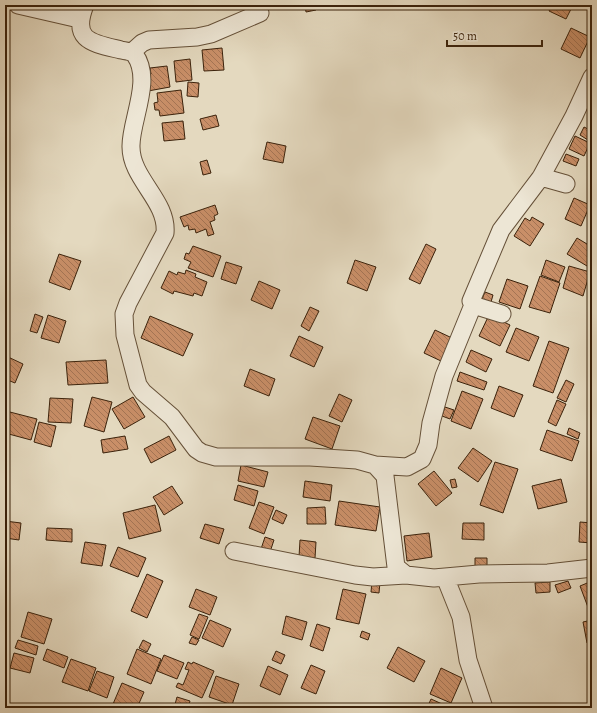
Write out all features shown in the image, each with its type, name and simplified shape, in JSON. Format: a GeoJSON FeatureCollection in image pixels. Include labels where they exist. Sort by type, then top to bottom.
{"type":"FeatureCollection","features":[{"type":"Feature","properties":{"kind":"street"},"geometry":{"type":"LineString","coordinates":[[18,5],[82,12],[83,35],[89,40],[132,52],[136,58],[140,69],[141,99],[133,134],[131,147],[132,157],[137,170],[163,214],[166,224],[165,233],[128,303],[124,314],[125,335],[138,384],[143,392],[172,417],[196,449],[208,455],[357,460],[375,465],[407,467],[416,464],[426,454],[431,423],[444,376],[473,305],[471,301],[501,230],[540,177],[574,116],[592,77]]}},
{"type":"Feature","properties":{"kind":"street"},"geometry":{"type":"LineString","coordinates":[[132,52],[142,43],[150,40],[197,38],[211,34],[260,13]]}},
{"type":"Feature","properties":{"kind":"street"},"geometry":{"type":"LineString","coordinates":[[540,177],[566,184]]}},
{"type":"Feature","properties":{"kind":"street"},"geometry":{"type":"LineString","coordinates":[[473,305],[502,314]]}},
{"type":"Feature","properties":{"kind":"street"},"geometry":{"type":"LineString","coordinates":[[375,465],[385,476],[396,567],[406,575]]}},
{"type":"Feature","properties":{"kind":"street"},"geometry":{"type":"LineString","coordinates":[[234,552],[355,575],[373,577],[406,575],[422,578],[479,574],[548,573],[592,568]]}},
{"type":"Feature","properties":{"kind":"street"},"geometry":{"type":"LineString","coordinates":[[445,577],[461,616],[468,660],[484,708]]}},
{"type":"Feature","properties":{"kind":"building"},"geometry":{"type":"Polygon","coordinates":[[[305,5],[315,5],[316,10],[306,12],[305,5]]]}},
{"type":"Feature","properties":{"kind":"building"},"geometry":{"type":"Polygon","coordinates":[[[552,5],[573,5],[566,19],[549,11],[552,5]]]}},
{"type":"Feature","properties":{"kind":"building"},"geometry":{"type":"Polygon","coordinates":[[[571,28],[590,37],[580,58],[561,49],[571,28]]]}},
{"type":"Feature","properties":{"kind":"building"},"geometry":{"type":"Polygon","coordinates":[[[222,48],[224,70],[204,71],[202,50],[222,48]]]}},
{"type":"Feature","properties":{"kind":"building"},"geometry":{"type":"Polygon","coordinates":[[[190,59],[192,80],[176,82],[174,61],[190,59]]]}},
{"type":"Feature","properties":{"kind":"building"},"geometry":{"type":"Polygon","coordinates":[[[167,66],[170,87],[148,91],[148,75],[151,74],[150,68],[167,66]]]}},
{"type":"Feature","properties":{"kind":"building"},"geometry":{"type":"Polygon","coordinates":[[[188,82],[199,83],[198,97],[187,96],[188,82]]]}},
{"type":"Feature","properties":{"kind":"building"},"geometry":{"type":"Polygon","coordinates":[[[181,90],[184,113],[160,116],[159,110],[155,110],[154,103],[158,102],[157,93],[181,90]]]}},
{"type":"Feature","properties":{"kind":"building"},"geometry":{"type":"Polygon","coordinates":[[[216,115],[219,126],[203,130],[200,119],[216,115]]]}},
{"type":"Feature","properties":{"kind":"building"},"geometry":{"type":"Polygon","coordinates":[[[183,121],[185,139],[164,141],[162,123],[183,121]]]}},
{"type":"Feature","properties":{"kind":"building"},"geometry":{"type":"Polygon","coordinates":[[[584,127],[592,131],[588,140],[580,135],[584,127]]]}},
{"type":"Feature","properties":{"kind":"building"},"geometry":{"type":"Polygon","coordinates":[[[575,136],[590,143],[584,156],[569,149],[575,136]]]}},
{"type":"Feature","properties":{"kind":"building"},"geometry":{"type":"Polygon","coordinates":[[[267,142],[286,146],[283,163],[263,159],[267,142]]]}},
{"type":"Feature","properties":{"kind":"building"},"geometry":{"type":"Polygon","coordinates":[[[566,154],[579,159],[576,166],[563,161],[566,154]]]}},
{"type":"Feature","properties":{"kind":"building"},"geometry":{"type":"Polygon","coordinates":[[[207,160],[211,173],[203,175],[200,162],[207,160]]]}},
{"type":"Feature","properties":{"kind":"building"},"geometry":{"type":"Polygon","coordinates":[[[574,198],[590,205],[581,226],[565,219],[574,198]]]}},
{"type":"Feature","properties":{"kind":"building"},"geometry":{"type":"Polygon","coordinates":[[[215,205],[218,214],[214,216],[215,220],[210,222],[214,234],[208,236],[206,229],[196,233],[195,229],[189,230],[188,225],[184,227],[180,217],[215,205]]]}},
{"type":"Feature","properties":{"kind":"building"},"geometry":{"type":"Polygon","coordinates":[[[532,217],[544,224],[530,246],[514,236],[525,218],[530,221],[532,217]]]}},
{"type":"Feature","properties":{"kind":"building"},"geometry":{"type":"Polygon","coordinates":[[[577,238],[592,247],[592,269],[567,254],[577,238]]]}},
{"type":"Feature","properties":{"kind":"building"},"geometry":{"type":"Polygon","coordinates":[[[426,244],[436,249],[420,284],[409,279],[426,244]]]}},
{"type":"Feature","properties":{"kind":"building"},"geometry":{"type":"Polygon","coordinates":[[[193,246],[221,256],[213,277],[188,268],[191,262],[184,259],[186,253],[189,254],[193,246]]]}},
{"type":"Feature","properties":{"kind":"building"},"geometry":{"type":"Polygon","coordinates":[[[59,254],[81,261],[70,290],[49,282],[59,254]]]}},
{"type":"Feature","properties":{"kind":"building"},"geometry":{"type":"Polygon","coordinates":[[[355,260],[376,267],[367,291],[347,283],[355,260]]]}},
{"type":"Feature","properties":{"kind":"building"},"geometry":{"type":"Polygon","coordinates":[[[546,260],[565,267],[559,282],[541,275],[546,260]]]}},
{"type":"Feature","properties":{"kind":"building"},"geometry":{"type":"Polygon","coordinates":[[[226,262],[242,267],[236,284],[221,279],[226,262]]]}},
{"type":"Feature","properties":{"kind":"building"},"geometry":{"type":"Polygon","coordinates":[[[569,266],[590,272],[583,296],[563,288],[569,266]]]}},
{"type":"Feature","properties":{"kind":"building"},"geometry":{"type":"Polygon","coordinates":[[[186,270],[196,274],[195,277],[207,282],[202,296],[194,293],[193,296],[174,291],[173,294],[161,288],[169,271],[177,275],[178,272],[185,274],[186,270]]]}},
{"type":"Feature","properties":{"kind":"building"},"geometry":{"type":"Polygon","coordinates":[[[540,276],[560,283],[550,313],[529,307],[540,276]]]}},
{"type":"Feature","properties":{"kind":"building"},"geometry":{"type":"Polygon","coordinates":[[[507,279],[528,286],[520,309],[499,302],[507,279]]]}},
{"type":"Feature","properties":{"kind":"building"},"geometry":{"type":"Polygon","coordinates":[[[259,281],[280,290],[272,309],[251,300],[259,281]]]}},
{"type":"Feature","properties":{"kind":"building"},"geometry":{"type":"Polygon","coordinates":[[[485,292],[493,295],[491,302],[482,299],[485,292]]]}},
{"type":"Feature","properties":{"kind":"building"},"geometry":{"type":"Polygon","coordinates":[[[310,307],[319,311],[309,331],[301,326],[310,307]]]}},
{"type":"Feature","properties":{"kind":"building"},"geometry":{"type":"Polygon","coordinates":[[[35,314],[43,317],[37,333],[30,331],[35,314]]]}},
{"type":"Feature","properties":{"kind":"building"},"geometry":{"type":"Polygon","coordinates":[[[48,315],[66,321],[59,343],[41,338],[48,315]]]}},
{"type":"Feature","properties":{"kind":"building"},"geometry":{"type":"Polygon","coordinates":[[[489,315],[510,325],[500,346],[479,336],[489,315]]]}},
{"type":"Feature","properties":{"kind":"building"},"geometry":{"type":"Polygon","coordinates":[[[150,316],[193,334],[183,356],[141,338],[150,316]]]}},
{"type":"Feature","properties":{"kind":"building"},"geometry":{"type":"Polygon","coordinates":[[[516,328],[539,337],[529,361],[506,352],[516,328]]]}},
{"type":"Feature","properties":{"kind":"building"},"geometry":{"type":"Polygon","coordinates":[[[435,330],[452,338],[441,361],[424,353],[435,330]]]}},
{"type":"Feature","properties":{"kind":"building"},"geometry":{"type":"Polygon","coordinates":[[[299,336],[323,347],[314,367],[290,356],[299,336]]]}},
{"type":"Feature","properties":{"kind":"building"},"geometry":{"type":"Polygon","coordinates":[[[549,341],[569,348],[553,393],[533,386],[549,341]]]}},
{"type":"Feature","properties":{"kind":"building"},"geometry":{"type":"Polygon","coordinates":[[[471,350],[492,359],[486,372],[466,362],[471,350]]]}},
{"type":"Feature","properties":{"kind":"building"},"geometry":{"type":"Polygon","coordinates":[[[6,356],[23,364],[15,383],[5,379],[6,356]]]}},
{"type":"Feature","properties":{"kind":"building"},"geometry":{"type":"Polygon","coordinates":[[[106,360],[108,383],[68,385],[66,362],[106,360]]]}},
{"type":"Feature","properties":{"kind":"building"},"geometry":{"type":"Polygon","coordinates":[[[250,369],[275,379],[269,396],[244,386],[250,369]]]}},
{"type":"Feature","properties":{"kind":"building"},"geometry":{"type":"Polygon","coordinates":[[[460,372],[487,382],[484,390],[457,381],[460,372]]]}},
{"type":"Feature","properties":{"kind":"building"},"geometry":{"type":"Polygon","coordinates":[[[566,380],[574,384],[566,402],[557,398],[566,380]]]}},
{"type":"Feature","properties":{"kind":"building"},"geometry":{"type":"Polygon","coordinates":[[[499,386],[523,395],[514,417],[491,408],[499,386]]]}},
{"type":"Feature","properties":{"kind":"building"},"geometry":{"type":"Polygon","coordinates":[[[462,391],[483,399],[471,429],[451,421],[462,391]]]}},
{"type":"Feature","properties":{"kind":"building"},"geometry":{"type":"Polygon","coordinates":[[[339,394],[352,400],[342,422],[329,416],[339,394]]]}},
{"type":"Feature","properties":{"kind":"building"},"geometry":{"type":"Polygon","coordinates":[[[92,397],[112,402],[104,432],[84,426],[92,397]]]}},
{"type":"Feature","properties":{"kind":"building"},"geometry":{"type":"Polygon","coordinates":[[[133,397],[145,417],[124,429],[112,409],[133,397]]]}},
{"type":"Feature","properties":{"kind":"building"},"geometry":{"type":"Polygon","coordinates":[[[50,398],[73,399],[71,423],[48,422],[50,398]]]}},
{"type":"Feature","properties":{"kind":"building"},"geometry":{"type":"Polygon","coordinates":[[[557,400],[566,404],[556,426],[548,422],[557,400]]]}},
{"type":"Feature","properties":{"kind":"building"},"geometry":{"type":"Polygon","coordinates":[[[445,407],[454,410],[450,419],[442,416],[445,407]]]}},
{"type":"Feature","properties":{"kind":"building"},"geometry":{"type":"Polygon","coordinates":[[[6,411],[37,419],[31,440],[5,433],[6,411]]]}},
{"type":"Feature","properties":{"kind":"building"},"geometry":{"type":"Polygon","coordinates":[[[313,417],[340,426],[332,449],[305,439],[313,417]]]}},
{"type":"Feature","properties":{"kind":"building"},"geometry":{"type":"Polygon","coordinates":[[[39,422],[56,426],[51,447],[34,442],[39,422]]]}},
{"type":"Feature","properties":{"kind":"building"},"geometry":{"type":"Polygon","coordinates":[[[569,428],[580,433],[578,439],[567,434],[569,428]]]}},
{"type":"Feature","properties":{"kind":"building"},"geometry":{"type":"Polygon","coordinates":[[[547,430],[579,441],[572,461],[540,450],[547,430]]]}},
{"type":"Feature","properties":{"kind":"building"},"geometry":{"type":"Polygon","coordinates":[[[125,436],[128,449],[103,453],[101,440],[125,436]]]}},
{"type":"Feature","properties":{"kind":"building"},"geometry":{"type":"Polygon","coordinates":[[[169,436],[176,450],[151,463],[144,449],[169,436]]]}},
{"type":"Feature","properties":{"kind":"building"},"geometry":{"type":"Polygon","coordinates":[[[473,448],[492,461],[478,482],[458,468],[473,448]]]}},
{"type":"Feature","properties":{"kind":"building"},"geometry":{"type":"Polygon","coordinates":[[[495,462],[518,469],[503,513],[480,505],[495,462]]]}},
{"type":"Feature","properties":{"kind":"building"},"geometry":{"type":"Polygon","coordinates":[[[241,465],[268,472],[264,487],[238,481],[241,465]]]}},
{"type":"Feature","properties":{"kind":"building"},"geometry":{"type":"Polygon","coordinates":[[[434,471],[452,493],[436,506],[418,484],[434,471]]]}},
{"type":"Feature","properties":{"kind":"building"},"geometry":{"type":"Polygon","coordinates":[[[455,479],[457,487],[452,488],[450,480],[455,479]]]}},
{"type":"Feature","properties":{"kind":"building"},"geometry":{"type":"Polygon","coordinates":[[[561,479],[567,502],[538,509],[532,486],[561,479]]]}},
{"type":"Feature","properties":{"kind":"building"},"geometry":{"type":"Polygon","coordinates":[[[305,481],[332,485],[330,501],[303,497],[305,481]]]}},
{"type":"Feature","properties":{"kind":"building"},"geometry":{"type":"Polygon","coordinates":[[[238,485],[258,491],[254,506],[234,500],[238,485]]]}},
{"type":"Feature","properties":{"kind":"building"},"geometry":{"type":"Polygon","coordinates":[[[172,486],[183,503],[164,515],[153,497],[172,486]]]}},
{"type":"Feature","properties":{"kind":"building"},"geometry":{"type":"Polygon","coordinates":[[[339,501],[380,507],[376,531],[335,525],[339,501]]]}},
{"type":"Feature","properties":{"kind":"building"},"geometry":{"type":"Polygon","coordinates":[[[259,502],[274,507],[264,534],[249,528],[259,502]]]}},
{"type":"Feature","properties":{"kind":"building"},"geometry":{"type":"Polygon","coordinates":[[[155,505],[161,531],[129,539],[123,513],[155,505]]]}},
{"type":"Feature","properties":{"kind":"building"},"geometry":{"type":"Polygon","coordinates":[[[325,507],[326,524],[307,524],[307,508],[325,507]]]}},
{"type":"Feature","properties":{"kind":"building"},"geometry":{"type":"Polygon","coordinates":[[[276,510],[287,515],[283,524],[272,519],[276,510]]]}},
{"type":"Feature","properties":{"kind":"building"},"geometry":{"type":"Polygon","coordinates":[[[5,521],[21,523],[19,540],[5,538],[5,521]]]}},
{"type":"Feature","properties":{"kind":"building"},"geometry":{"type":"Polygon","coordinates":[[[580,522],[592,523],[592,543],[579,542],[580,522]]]}},
{"type":"Feature","properties":{"kind":"building"},"geometry":{"type":"Polygon","coordinates":[[[463,523],[484,523],[484,540],[462,539],[463,523]]]}},
{"type":"Feature","properties":{"kind":"building"},"geometry":{"type":"Polygon","coordinates":[[[205,524],[224,529],[219,544],[200,538],[205,524]]]}},
{"type":"Feature","properties":{"kind":"building"},"geometry":{"type":"Polygon","coordinates":[[[47,528],[72,529],[72,542],[46,540],[47,528]]]}},
{"type":"Feature","properties":{"kind":"building"},"geometry":{"type":"Polygon","coordinates":[[[429,533],[432,557],[407,561],[404,536],[429,533]]]}},
{"type":"Feature","properties":{"kind":"building"},"geometry":{"type":"Polygon","coordinates":[[[265,537],[274,540],[270,552],[261,549],[265,537]]]}},
{"type":"Feature","properties":{"kind":"building"},"geometry":{"type":"Polygon","coordinates":[[[300,540],[316,542],[315,558],[299,557],[300,540]]]}},
{"type":"Feature","properties":{"kind":"building"},"geometry":{"type":"Polygon","coordinates":[[[85,542],[106,545],[102,566],[81,563],[85,542]]]}},
{"type":"Feature","properties":{"kind":"building"},"geometry":{"type":"Polygon","coordinates":[[[118,547],[146,558],[138,577],[110,566],[118,547]]]}},
{"type":"Feature","properties":{"kind":"building"},"geometry":{"type":"Polygon","coordinates":[[[475,558],[487,558],[487,567],[475,567],[475,558]]]}},
{"type":"Feature","properties":{"kind":"building"},"geometry":{"type":"Polygon","coordinates":[[[147,574],[163,581],[147,618],[131,611],[147,574]]]}},
{"type":"Feature","properties":{"kind":"building"},"geometry":{"type":"Polygon","coordinates":[[[372,581],[380,582],[379,593],[371,592],[372,581]]]}},
{"type":"Feature","properties":{"kind":"building"},"geometry":{"type":"Polygon","coordinates":[[[568,581],[571,588],[558,593],[555,585],[568,581]]]}},
{"type":"Feature","properties":{"kind":"building"},"geometry":{"type":"Polygon","coordinates":[[[592,581],[592,608],[589,610],[580,586],[592,581]]]}},
{"type":"Feature","properties":{"kind":"building"},"geometry":{"type":"Polygon","coordinates":[[[550,582],[550,592],[536,593],[535,583],[550,582]]]}},
{"type":"Feature","properties":{"kind":"building"},"geometry":{"type":"Polygon","coordinates":[[[196,589],[217,597],[210,615],[189,607],[196,589]]]}},
{"type":"Feature","properties":{"kind":"building"},"geometry":{"type":"Polygon","coordinates":[[[343,589],[366,594],[359,624],[336,619],[343,589]]]}},
{"type":"Feature","properties":{"kind":"building"},"geometry":{"type":"Polygon","coordinates":[[[28,612],[52,619],[44,644],[21,637],[28,612]]]}},
{"type":"Feature","properties":{"kind":"building"},"geometry":{"type":"Polygon","coordinates":[[[199,614],[208,617],[199,639],[190,635],[199,614]]]}},
{"type":"Feature","properties":{"kind":"building"},"geometry":{"type":"Polygon","coordinates":[[[286,616],[307,622],[302,640],[282,634],[286,616]]]}},
{"type":"Feature","properties":{"kind":"building"},"geometry":{"type":"Polygon","coordinates":[[[210,620],[231,629],[223,647],[202,638],[210,620]]]}},
{"type":"Feature","properties":{"kind":"building"},"geometry":{"type":"Polygon","coordinates":[[[592,620],[592,642],[587,643],[583,622],[592,620]]]}},
{"type":"Feature","properties":{"kind":"building"},"geometry":{"type":"Polygon","coordinates":[[[317,624],[330,628],[323,651],[310,646],[317,624]]]}},
{"type":"Feature","properties":{"kind":"building"},"geometry":{"type":"Polygon","coordinates":[[[362,631],[370,634],[368,640],[360,637],[362,631]]]}},
{"type":"Feature","properties":{"kind":"building"},"geometry":{"type":"Polygon","coordinates":[[[192,637],[199,640],[196,645],[189,643],[192,637]]]}},
{"type":"Feature","properties":{"kind":"building"},"geometry":{"type":"Polygon","coordinates":[[[18,640],[38,646],[36,655],[15,648],[18,640]]]}},
{"type":"Feature","properties":{"kind":"building"},"geometry":{"type":"Polygon","coordinates":[[[143,640],[151,644],[147,652],[139,648],[143,640]]]}},
{"type":"Feature","properties":{"kind":"building"},"geometry":{"type":"Polygon","coordinates":[[[398,647],[425,661],[414,682],[387,668],[398,647]]]}},
{"type":"Feature","properties":{"kind":"building"},"geometry":{"type":"Polygon","coordinates":[[[47,649],[68,657],[64,668],[43,660],[47,649]]]}},
{"type":"Feature","properties":{"kind":"building"},"geometry":{"type":"Polygon","coordinates":[[[137,649],[161,659],[151,684],[127,674],[137,649]]]}},
{"type":"Feature","properties":{"kind":"building"},"geometry":{"type":"Polygon","coordinates":[[[276,651],[285,655],[281,664],[272,660],[276,651]]]}},
{"type":"Feature","properties":{"kind":"building"},"geometry":{"type":"Polygon","coordinates":[[[14,653],[34,658],[30,673],[10,668],[14,653]]]}},
{"type":"Feature","properties":{"kind":"building"},"geometry":{"type":"Polygon","coordinates":[[[164,655],[184,663],[177,679],[157,671],[164,655]]]}},
{"type":"Feature","properties":{"kind":"building"},"geometry":{"type":"Polygon","coordinates":[[[71,659],[96,668],[88,691],[62,682],[71,659]]]}},
{"type":"Feature","properties":{"kind":"building"},"geometry":{"type":"Polygon","coordinates":[[[188,662],[192,664],[193,662],[214,671],[202,698],[176,687],[178,683],[183,685],[189,670],[185,669],[188,662]]]}},
{"type":"Feature","properties":{"kind":"building"},"geometry":{"type":"Polygon","coordinates":[[[311,665],[325,671],[316,694],[301,688],[311,665]]]}},
{"type":"Feature","properties":{"kind":"building"},"geometry":{"type":"Polygon","coordinates":[[[268,666],[288,675],[280,695],[260,686],[268,666]]]}},
{"type":"Feature","properties":{"kind":"building"},"geometry":{"type":"Polygon","coordinates":[[[441,668],[462,678],[451,703],[430,694],[441,668]]]}},
{"type":"Feature","properties":{"kind":"building"},"geometry":{"type":"Polygon","coordinates":[[[97,671],[114,677],[107,698],[89,691],[97,671]]]}},
{"type":"Feature","properties":{"kind":"building"},"geometry":{"type":"Polygon","coordinates":[[[216,676],[239,684],[232,705],[209,697],[216,676]]]}},
{"type":"Feature","properties":{"kind":"building"},"geometry":{"type":"Polygon","coordinates":[[[122,683],[144,692],[137,708],[124,708],[113,704],[122,683]]]}},
{"type":"Feature","properties":{"kind":"building"},"geometry":{"type":"Polygon","coordinates":[[[177,697],[190,701],[188,708],[174,708],[177,697]]]}},
{"type":"Feature","properties":{"kind":"building"},"geometry":{"type":"Polygon","coordinates":[[[431,699],[451,708],[427,708],[431,699]]]}}]}
